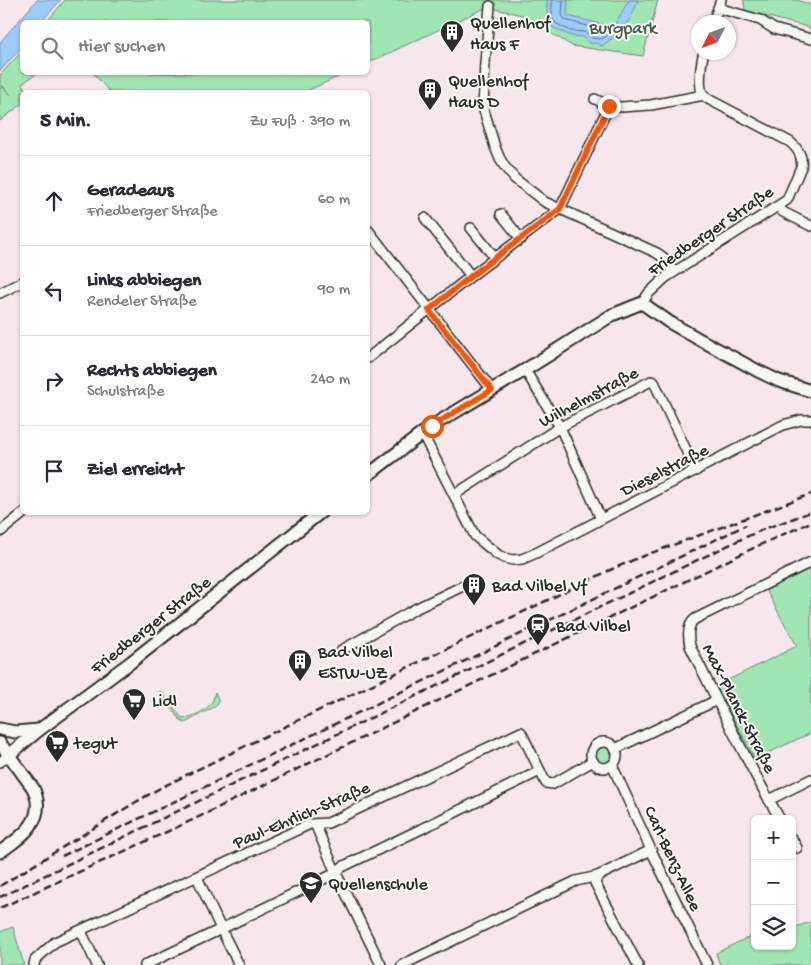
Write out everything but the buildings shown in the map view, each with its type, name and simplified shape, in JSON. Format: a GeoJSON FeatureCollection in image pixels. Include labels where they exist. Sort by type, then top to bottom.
{"type":"FeatureCollection","features":[{"type":"Feature","properties":{"kind":"main road"},"geometry":{"type":"LineString","coordinates":[[642,303],[669,322],[766,375],[811,391]]}},
{"type":"Feature","properties":{"kind":"main road","name":"Friedberger Straße"},"geometry":{"type":"LineString","coordinates":[[370,474],[454,412],[612,315],[642,303]]}},
{"type":"Feature","properties":{"kind":"main road"},"geometry":{"type":"LineString","coordinates":[[738,360],[811,384]]}},
{"type":"Feature","properties":{"kind":"main road","name":"Friedberger Straße"},"geometry":{"type":"LineString","coordinates":[[4,758],[131,662],[317,515]]}},
{"type":"Feature","properties":{"kind":"main road"},"geometry":{"type":"LineString","coordinates":[[0,729],[15,732],[39,730]]}},
{"type":"Feature","properties":{"kind":"main road"},"geometry":{"type":"LineString","coordinates":[[0,743],[4,758],[33,788],[36,798],[36,811],[32,824],[22,836],[0,852]]}},
{"type":"Feature","properties":{"kind":"street"},"geometry":{"type":"LineString","coordinates":[[719,4],[760,20],[774,29],[811,39]]}},
{"type":"Feature","properties":{"kind":"street"},"geometry":{"type":"LineString","coordinates":[[490,6],[483,103],[500,159],[515,179],[541,199],[661,255],[673,272]]}},
{"type":"Feature","properties":{"kind":"street"},"geometry":{"type":"LineString","coordinates":[[595,99],[609,106],[621,107],[651,105],[704,95],[701,89],[703,60]]}},
{"type":"Feature","properties":{"kind":"street","name":"Friedberger Straße"},"geometry":{"type":"LineString","coordinates":[[642,303],[649,292],[673,272],[787,200],[801,167],[802,162],[798,151],[790,142],[710,100],[704,95]]}},
{"type":"Feature","properties":{"kind":"street"},"geometry":{"type":"LineString","coordinates":[[370,356],[471,276],[560,209],[609,106]]}},
{"type":"Feature","properties":{"kind":"street"},"geometry":{"type":"LineString","coordinates":[[778,206],[783,212],[811,226]]}},
{"type":"Feature","properties":{"kind":"street"},"geometry":{"type":"LineString","coordinates":[[500,214],[521,239]]}},
{"type":"Feature","properties":{"kind":"street"},"geometry":{"type":"LineString","coordinates":[[425,218],[471,276]]}},
{"type":"Feature","properties":{"kind":"street"},"geometry":{"type":"LineString","coordinates":[[471,228],[495,258]]}},
{"type":"Feature","properties":{"kind":"street"},"geometry":{"type":"LineString","coordinates":[[371,243],[429,310],[492,390]]}},
{"type":"Feature","properties":{"kind":"street"},"geometry":{"type":"LineString","coordinates":[[0,293],[20,283]]}},
{"type":"Feature","properties":{"kind":"street"},"geometry":{"type":"LineString","coordinates":[[525,370],[560,427],[602,519]]}},
{"type":"Feature","properties":{"kind":"street","name":"Wilhelmstraße"},"geometry":{"type":"LineString","coordinates":[[454,495],[560,427],[652,380],[696,471]]}},
{"type":"Feature","properties":{"kind":"street","name":"Dieselstraße"},"geometry":{"type":"LineString","coordinates":[[422,434],[475,536],[498,555],[513,560],[522,559],[534,554],[783,426],[801,420],[811,420]]}},
{"type":"Feature","properties":{"kind":"street"},"geometry":{"type":"LineString","coordinates":[[0,532],[21,515]]}},
{"type":"Feature","properties":{"kind":"street","name":"Max-Planck-Straße"},"geometry":{"type":"LineString","coordinates":[[778,815],[690,646],[689,631],[691,622],[695,619],[811,562]]}},
{"type":"Feature","properties":{"kind":"street"},"geometry":{"type":"LineString","coordinates":[[342,650],[467,584]]}},
{"type":"Feature","properties":{"kind":"street"},"geometry":{"type":"LineString","coordinates":[[616,748],[717,700]]}},
{"type":"Feature","properties":{"kind":"street","name":"Paul-Ehrlich-Straße"},"geometry":{"type":"LineString","coordinates":[[34,965],[35,960],[55,942],[310,824],[328,823],[521,732],[540,771]]}},
{"type":"Feature","properties":{"kind":"street"},"geometry":{"type":"LineString","coordinates":[[599,743],[610,743],[616,748],[616,759],[607,768],[602,768],[593,761],[592,751],[599,743]]}},
{"type":"Feature","properties":{"kind":"street"},"geometry":{"type":"LineString","coordinates":[[145,965],[336,873],[342,866],[540,771],[546,783],[553,784],[593,761]]}},
{"type":"Feature","properties":{"kind":"street","name":"Carl-Benz-Allee"},"geometry":{"type":"LineString","coordinates":[[612,765],[707,965]]}},
{"type":"Feature","properties":{"kind":"street"},"geometry":{"type":"LineString","coordinates":[[769,800],[811,779]]}},
{"type":"Feature","properties":{"kind":"street"},"geometry":{"type":"LineString","coordinates":[[315,824],[336,873],[381,965]]}},
{"type":"Feature","properties":{"kind":"street"},"geometry":{"type":"LineString","coordinates":[[402,965],[576,881],[597,880],[651,850]]}},
{"type":"Feature","properties":{"kind":"street"},"geometry":{"type":"LineString","coordinates":[[197,877],[220,929],[239,965]]}},
{"type":"Feature","properties":{"kind":"street"},"geometry":{"type":"LineString","coordinates":[[597,880],[638,965]]}},
{"type":"Feature","properties":{"kind":"street"},"geometry":{"type":"LineString","coordinates":[[81,931],[97,965]]}},
{"type":"Feature","properties":{"kind":"green space","name":"Burgpark"},"geometry":{"type":"Polygon","coordinates":[[[65,0],[658,0],[643,56],[572,46],[522,15],[487,7],[370,62],[370,20],[49,19],[65,0]]]}},
{"type":"Feature","properties":{"kind":"green space"},"geometry":{"type":"Polygon","coordinates":[[[743,0],[797,0],[811,5],[811,29],[745,11],[743,0]]]}},
{"type":"Feature","properties":{"kind":"green space"},"geometry":{"type":"Polygon","coordinates":[[[20,53],[20,75],[34,75],[22,84],[26,90],[20,90],[20,106],[0,121],[0,85],[11,95],[0,83],[0,75],[20,53]]]}},
{"type":"Feature","properties":{"kind":"green space"},"geometry":{"type":"Polygon","coordinates":[[[95,75],[342,75],[309,90],[108,90],[95,75]]]}},
{"type":"Feature","properties":{"kind":"green space"},"geometry":{"type":"Polygon","coordinates":[[[811,568],[811,733],[755,759],[716,686],[797,646],[766,590],[811,568]]]}},
{"type":"Feature","properties":{"kind":"green space"},"geometry":{"type":"Polygon","coordinates":[[[161,691],[182,718],[195,715],[208,707],[213,700],[215,692],[218,703],[216,706],[185,723],[182,722],[159,692],[161,691]]]}},
{"type":"Feature","properties":{"kind":"green space"},"geometry":{"type":"Polygon","coordinates":[[[604,746],[610,749],[613,755],[610,761],[604,764],[598,761],[595,755],[598,749],[604,746]]]}},
{"type":"Feature","properties":{"kind":"green space"},"geometry":{"type":"Polygon","coordinates":[[[811,922],[811,965],[720,965],[716,953],[751,936],[751,950],[796,950],[796,927],[811,922]]]}},
{"type":"Feature","properties":{"kind":"green space"},"geometry":{"type":"Polygon","coordinates":[[[13,927],[24,965],[0,965],[0,932],[13,927]]]}},
{"type":"Feature","properties":{"kind":"water"},"geometry":{"type":"Polygon","coordinates":[[[37,0],[61,0],[43,20],[20,20],[20,49],[0,71],[0,42],[37,0]]]}},
{"type":"Feature","properties":{"kind":"water"},"geometry":{"type":"Polygon","coordinates":[[[547,0],[568,0],[568,16],[613,27],[629,0],[638,0],[632,15],[624,26],[602,46],[595,43],[591,44],[583,37],[571,36],[552,27],[547,19],[547,0]]]}},
{"type":"Feature","properties":{"kind":"railway"},"geometry":{"type":"LineString","coordinates":[[0,886],[160,788],[276,731],[610,570],[811,494]]}},
{"type":"Feature","properties":{"kind":"railway"},"geometry":{"type":"LineString","coordinates":[[0,897],[737,541],[811,512]]}},
{"type":"Feature","properties":{"kind":"railway"},"geometry":{"type":"LineString","coordinates":[[0,908],[184,824],[811,522]]}},
{"type":"Feature","properties":{"kind":"railway"},"geometry":{"type":"LineString","coordinates":[[62,856],[746,525]]}},
{"type":"Feature","properties":{"kind":"place","name":"Quellenhof Haus F"},"geometry":{"type":"Point","coordinates":[452,53]}},
{"type":"Feature","properties":{"kind":"place","name":"Quellenhof Haus D"},"geometry":{"type":"Point","coordinates":[430,111]}},
{"type":"Feature","properties":{"kind":"place","name":"Bad Vilbel Vf"},"geometry":{"type":"Point","coordinates":[474,606]}},
{"type":"Feature","properties":{"kind":"place","name":"Bad Vilbel"},"geometry":{"type":"Point","coordinates":[538,646]}},
{"type":"Feature","properties":{"kind":"place","name":"Bad Vilbel ESTW-UZ"},"geometry":{"type":"Point","coordinates":[300,682]}},
{"type":"Feature","properties":{"kind":"place","name":"Lidl"},"geometry":{"type":"Point","coordinates":[134,721]}},
{"type":"Feature","properties":{"kind":"place","name":"tegut"},"geometry":{"type":"Point","coordinates":[57,763]}},
{"type":"Feature","properties":{"kind":"place","name":"Quellenschule"},"geometry":{"type":"Point","coordinates":[311,904]}},
{"type":"Feature","properties":{"kind":"route"},"geometry":{"type":"LineString","coordinates":[[432,426],[492,390],[429,310],[560,209],[609,106]]}}]}
